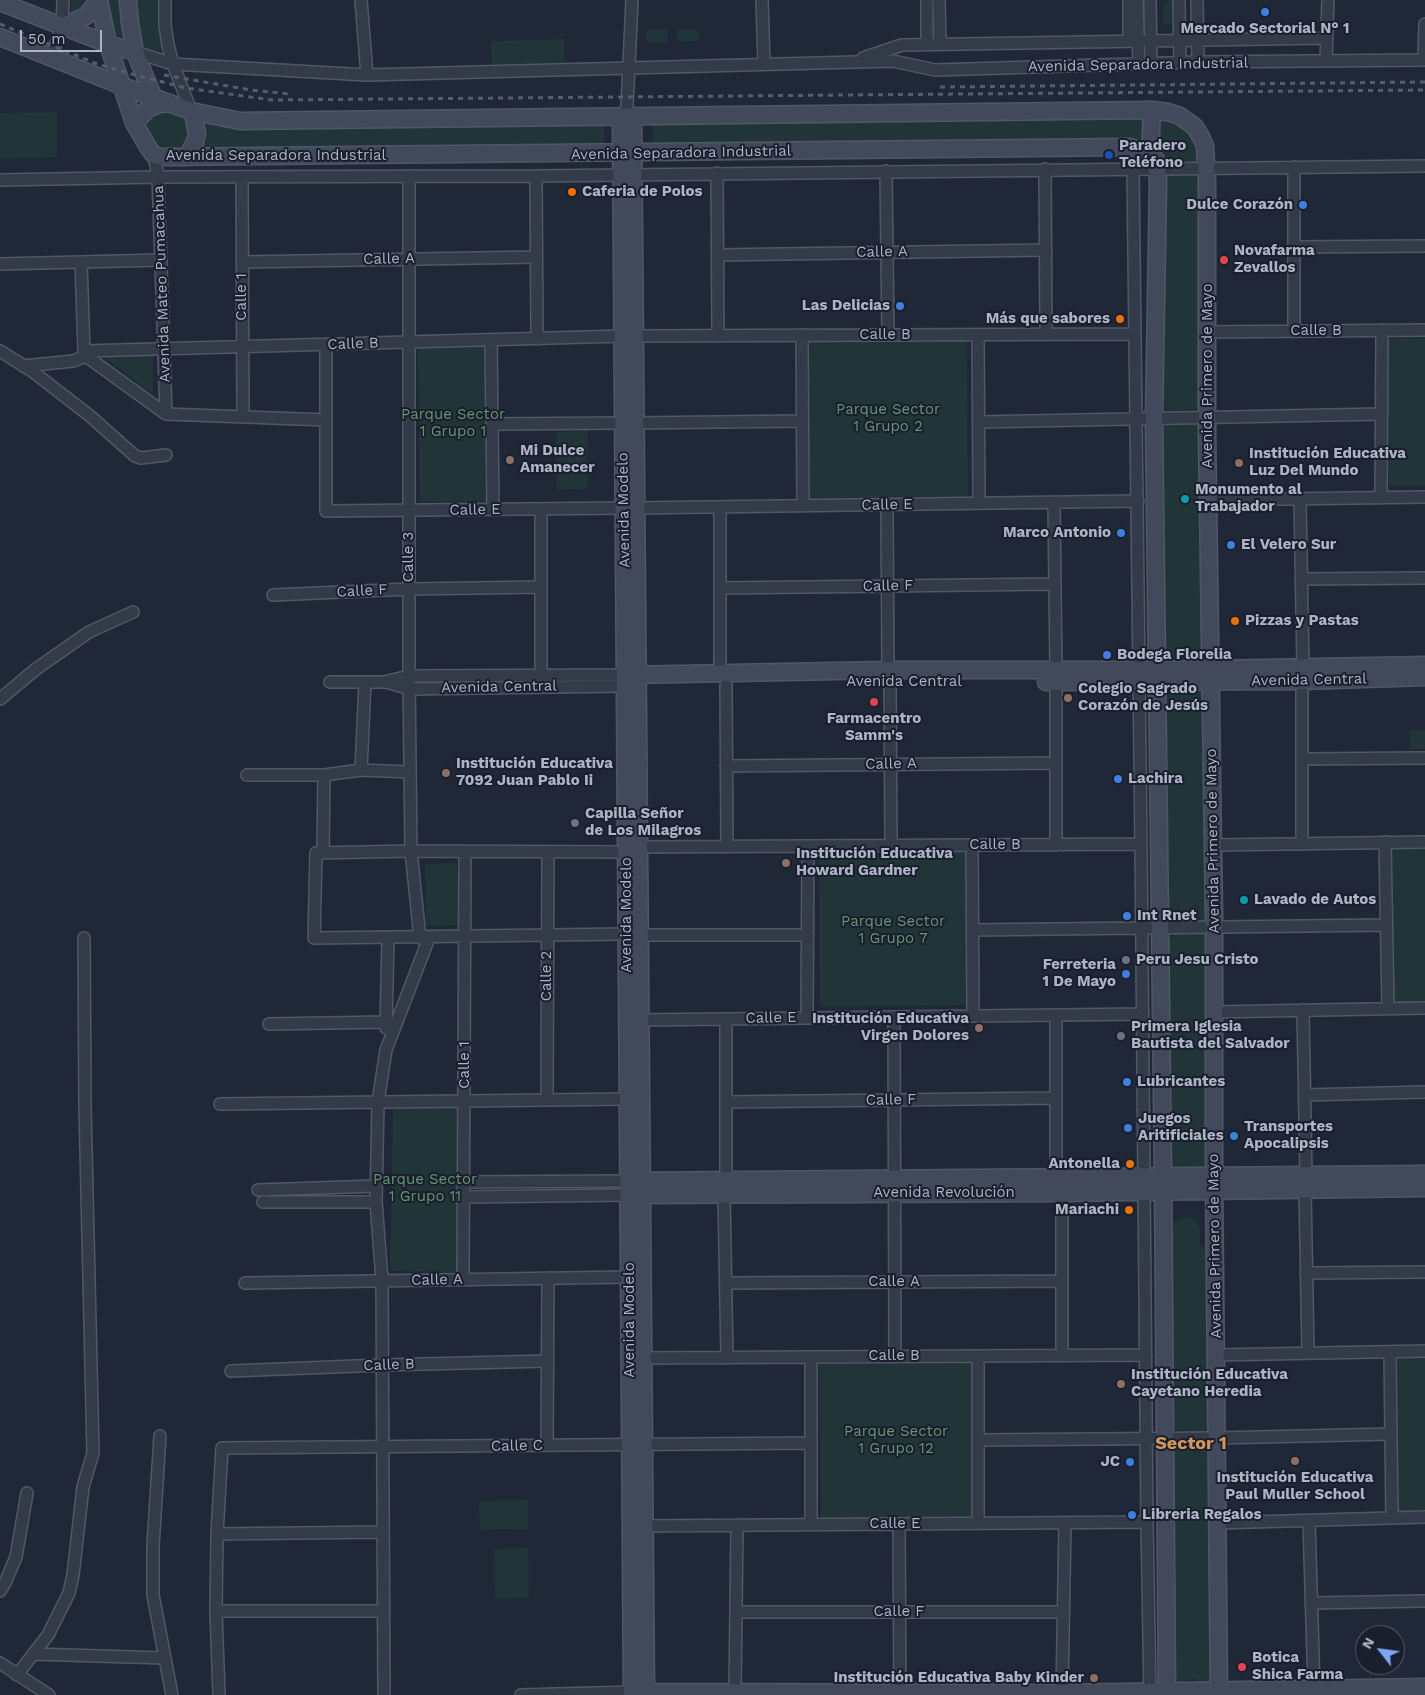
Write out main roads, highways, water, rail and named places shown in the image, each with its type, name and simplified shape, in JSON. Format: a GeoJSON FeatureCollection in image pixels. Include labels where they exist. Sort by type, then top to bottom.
{"type":"FeatureCollection","features":[{"type":"Feature","properties":{"kind":"main road"},"geometry":{"type":"LineString","coordinates":[[62,27],[86,16],[99,0]]}},
{"type":"Feature","properties":{"kind":"main road"},"geometry":{"type":"LineString","coordinates":[[99,0],[108,44],[122,86]]}},
{"type":"Feature","properties":{"kind":"main road"},"geometry":{"type":"LineString","coordinates":[[128,0],[135,52],[154,96]]}},
{"type":"Feature","properties":{"kind":"main road"},"geometry":{"type":"LineString","coordinates":[[0,2],[62,27],[135,52]]}},
{"type":"Feature","properties":{"kind":"main road"},"geometry":{"type":"LineString","coordinates":[[0,37],[122,86],[191,111],[248,121],[627,113],[1152,110],[1154,161],[1154,419],[1165,1439],[1158,1693]]}},
{"type":"Feature","properties":{"kind":"main road","name":"Avenida Separadora Industrial"},"geometry":{"type":"LineString","coordinates":[[122,86],[134,123],[142,138],[154,154],[162,157],[1130,147],[1154,161]]}},
{"type":"Feature","properties":{"kind":"main road"},"geometry":{"type":"LineString","coordinates":[[134,123],[149,108],[160,104],[172,104]]}},
{"type":"Feature","properties":{"kind":"main road","name":"Avenida Primero de Mayo"},"geometry":{"type":"LineString","coordinates":[[1152,110],[1180,116],[1195,127],[1204,146],[1206,168],[1207,418],[1214,845],[1214,1184],[1219,1692]]}},
{"type":"Feature","properties":{"kind":"main road"},"geometry":{"type":"LineString","coordinates":[[188,157],[195,142],[196,134],[191,111]]}},
{"type":"Feature","properties":{"kind":"main road","name":"Avenida Modelo"},"geometry":{"type":"LineString","coordinates":[[627,113],[633,934],[628,1099],[635,1188],[642,1358],[637,1444],[644,1526],[639,1694]]}},
{"type":"Feature","properties":{"kind":"main road","name":"Avenida Central"},"geometry":{"type":"LineString","coordinates":[[1303,674],[1425,665]]}},
{"type":"Feature","properties":{"kind":"main road","name":"Avenida Central"},"geometry":{"type":"LineString","coordinates":[[632,681],[889,676],[1303,674],[1425,678]]}},
{"type":"Feature","properties":{"kind":"main road","name":"Avenida Modelo"},"geometry":{"type":"LineString","coordinates":[[633,934],[640,1020],[635,1188],[630,1276],[637,1444],[639,1694]]}},
{"type":"Feature","properties":{"kind":"main road","name":"Avenida Revolución"},"geometry":{"type":"LineString","coordinates":[[635,1188],[1214,1184],[1305,1182],[1425,1174]]}},
{"type":"Feature","properties":{"kind":"main road","name":"Avenida Revolución"},"geometry":{"type":"LineString","coordinates":[[1305,1182],[1425,1188]]}},
{"type":"Feature","properties":{"kind":"main road"},"geometry":{"type":"LineString","coordinates":[[639,1694],[734,1692],[900,1694],[1158,1693],[1425,1687]]}},
{"type":"Feature","properties":{"kind":"railway"},"geometry":{"type":"LineString","coordinates":[[0,24],[97,64],[139,76],[186,88],[272,100],[1425,90]]}},
{"type":"Feature","properties":{"kind":"railway"},"geometry":{"type":"LineString","coordinates":[[164,75],[251,90],[290,94]]}},
{"type":"Feature","properties":{"kind":"railway"},"geometry":{"type":"LineString","coordinates":[[940,87],[1425,82]]}},
{"type":"Feature","properties":{"kind":"place","name":"Mercado Sectorial N° 1"},"geometry":{"type":"Point","coordinates":[1265,12]}},
{"type":"Feature","properties":{"kind":"place","name":"Paradero Teléfono"},"geometry":{"type":"Point","coordinates":[1109,155]}},
{"type":"Feature","properties":{"kind":"place","name":"Caferia de Polos"},"geometry":{"type":"Point","coordinates":[572,192]}},
{"type":"Feature","properties":{"kind":"place","name":"Dulce Corazón"},"geometry":{"type":"Point","coordinates":[1303,205]}},
{"type":"Feature","properties":{"kind":"place","name":"Novafarma Zevallos"},"geometry":{"type":"Point","coordinates":[1224,260]}},
{"type":"Feature","properties":{"kind":"place","name":"Las Delicias"},"geometry":{"type":"Point","coordinates":[900,306]}},
{"type":"Feature","properties":{"kind":"place","name":"Más que sabores"},"geometry":{"type":"Point","coordinates":[1120,319]}},
{"type":"Feature","properties":{"kind":"place","name":"Mi Dulce Amanecer"},"geometry":{"type":"Point","coordinates":[510,460]}},
{"type":"Feature","properties":{"kind":"place","name":"Institución Educativa Luz Del Mundo"},"geometry":{"type":"Point","coordinates":[1239,463]}},
{"type":"Feature","properties":{"kind":"place","name":"Monumento al Trabajador"},"geometry":{"type":"Point","coordinates":[1185,499]}},
{"type":"Feature","properties":{"kind":"place","name":"Marco Antonio"},"geometry":{"type":"Point","coordinates":[1121,533]}},
{"type":"Feature","properties":{"kind":"place","name":"El Velero Sur"},"geometry":{"type":"Point","coordinates":[1231,545]}},
{"type":"Feature","properties":{"kind":"place","name":"Pizzas y Pastas"},"geometry":{"type":"Point","coordinates":[1235,621]}},
{"type":"Feature","properties":{"kind":"place","name":"Bodega Florelia"},"geometry":{"type":"Point","coordinates":[1107,655]}},
{"type":"Feature","properties":{"kind":"place","name":"Colegio Sagrado Corazón de Jesús"},"geometry":{"type":"Point","coordinates":[1068,698]}},
{"type":"Feature","properties":{"kind":"place","name":"Farmacentro Samm's"},"geometry":{"type":"Point","coordinates":[874,702]}},
{"type":"Feature","properties":{"kind":"place","name":"Institución Educativa 7092 Juan Pablo Ii"},"geometry":{"type":"Point","coordinates":[446,773]}},
{"type":"Feature","properties":{"kind":"place","name":"Lachira"},"geometry":{"type":"Point","coordinates":[1118,779]}},
{"type":"Feature","properties":{"kind":"place","name":"Capilla Señor de Los Milagros"},"geometry":{"type":"Point","coordinates":[575,823]}},
{"type":"Feature","properties":{"kind":"place","name":"Institución Educativa Howard Gardner"},"geometry":{"type":"Point","coordinates":[786,863]}},
{"type":"Feature","properties":{"kind":"place","name":"Lavado de Autos"},"geometry":{"type":"Point","coordinates":[1244,900]}},
{"type":"Feature","properties":{"kind":"place","name":"Int Rnet"},"geometry":{"type":"Point","coordinates":[1127,916]}},
{"type":"Feature","properties":{"kind":"place","name":"Peru Jesu Cristo"},"geometry":{"type":"Point","coordinates":[1126,960]}},
{"type":"Feature","properties":{"kind":"place","name":"Ferreteria 1 De Mayo"},"geometry":{"type":"Point","coordinates":[1126,974]}},
{"type":"Feature","properties":{"kind":"place","name":"Institución Educativa Virgen Dolores"},"geometry":{"type":"Point","coordinates":[979,1028]}},
{"type":"Feature","properties":{"kind":"place","name":"Primera Iglesia Bautista del Salvador"},"geometry":{"type":"Point","coordinates":[1121,1036]}},
{"type":"Feature","properties":{"kind":"place","name":"Lubricantes"},"geometry":{"type":"Point","coordinates":[1127,1082]}},
{"type":"Feature","properties":{"kind":"place","name":"Juegos Aritificiales"},"geometry":{"type":"Point","coordinates":[1128,1128]}},
{"type":"Feature","properties":{"kind":"place","name":"Transportes Apocalipsis"},"geometry":{"type":"Point","coordinates":[1234,1136]}},
{"type":"Feature","properties":{"kind":"place","name":"Antonella"},"geometry":{"type":"Point","coordinates":[1130,1164]}},
{"type":"Feature","properties":{"kind":"place","name":"Mariachi"},"geometry":{"type":"Point","coordinates":[1129,1210]}},
{"type":"Feature","properties":{"kind":"place","name":"Institución Educativa Cayetano Heredia"},"geometry":{"type":"Point","coordinates":[1121,1384]}},
{"type":"Feature","properties":{"kind":"place","name":"Institución Educativa Paul Muller School"},"geometry":{"type":"Point","coordinates":[1295,1461]}},
{"type":"Feature","properties":{"kind":"place","name":"JC"},"geometry":{"type":"Point","coordinates":[1130,1462]}},
{"type":"Feature","properties":{"kind":"place","name":"Libreria Regalos"},"geometry":{"type":"Point","coordinates":[1132,1515]}},
{"type":"Feature","properties":{"kind":"place","name":"Botica Shica Farma"},"geometry":{"type":"Point","coordinates":[1242,1667]}},
{"type":"Feature","properties":{"kind":"place","name":"Institución Educativa Baby Kinder"},"geometry":{"type":"Point","coordinates":[1094,1678]}},
{"type":"Feature","properties":{"kind":"district","name":"Sector 1"},"geometry":{"type":"Point","coordinates":[1191,1444]}},
{"type":"Feature","properties":{"kind":"park label","name":"Parque Sector 1 Grupo 2"},"geometry":{"type":"Point","coordinates":[888,418]}},
{"type":"Feature","properties":{"kind":"park label","name":"Parque Sector 1 Grupo 1"},"geometry":{"type":"Point","coordinates":[453,424]}},
{"type":"Feature","properties":{"kind":"park label","name":"Parque Sector 1 Grupo 7"},"geometry":{"type":"Point","coordinates":[893,930]}},
{"type":"Feature","properties":{"kind":"park label","name":"Parque Sector 1 Grupo 11"},"geometry":{"type":"Point","coordinates":[425,1188]}},
{"type":"Feature","properties":{"kind":"park label","name":"Parque Sector 1 Grupo 12"},"geometry":{"type":"Point","coordinates":[896,1440]}}]}
